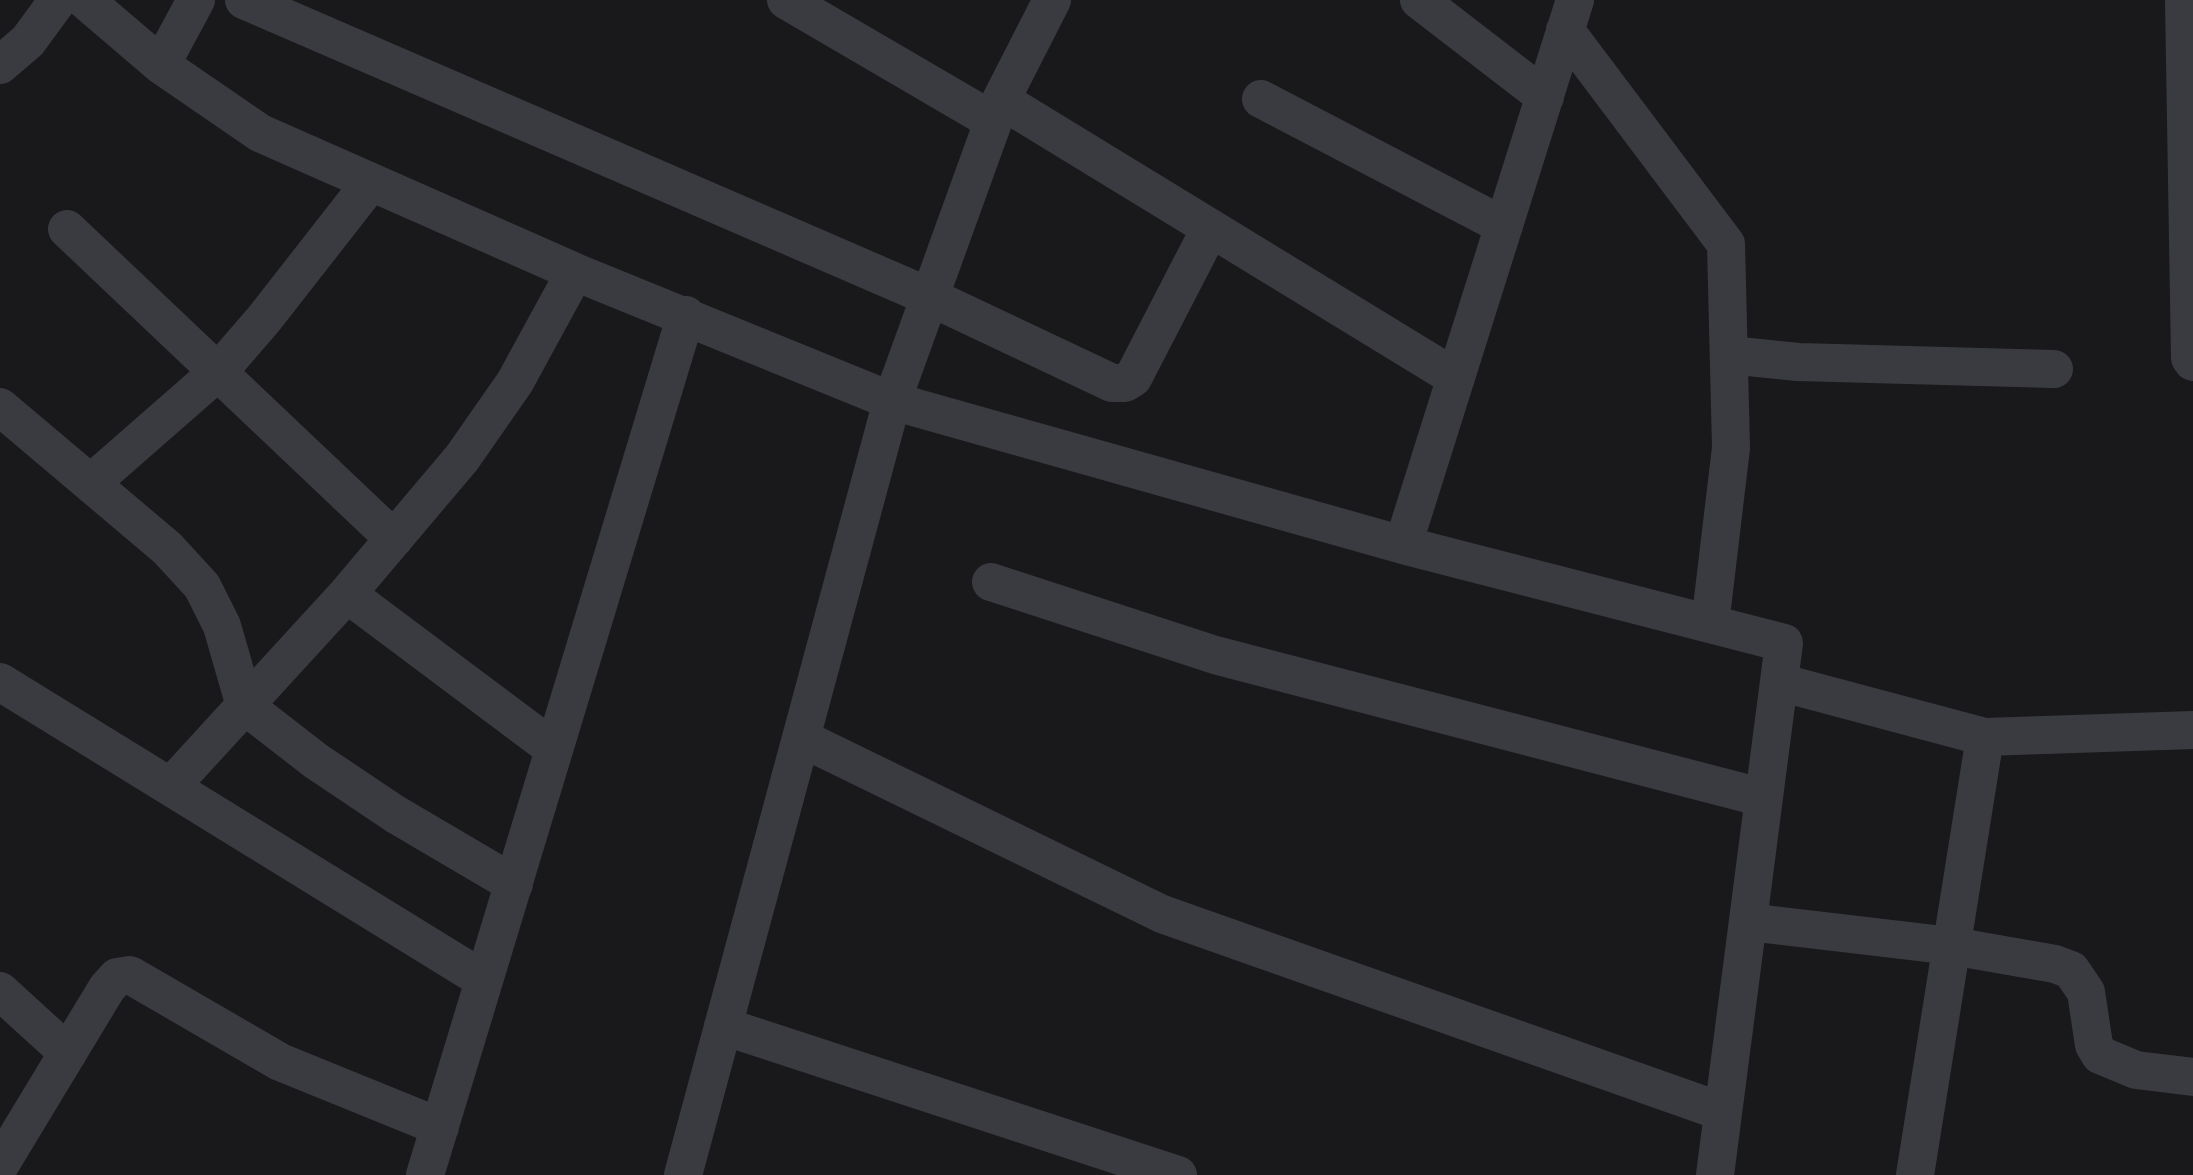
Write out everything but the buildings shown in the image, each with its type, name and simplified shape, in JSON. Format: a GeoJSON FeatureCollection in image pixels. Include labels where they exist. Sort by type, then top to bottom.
{"type":"FeatureCollection","features":[{"type":"Feature","properties":{"kind":"street"},"geometry":{"type":"LineString","coordinates":[[0,65],[28,41],[58,0]]}},
{"type":"Feature","properties":{"kind":"street"},"geometry":{"type":"LineString","coordinates":[[85,0],[161,65],[260,132],[575,272],[892,401],[1404,545],[1784,643],[1715,1175]]}},
{"type":"Feature","properties":{"kind":"street"},"geometry":{"type":"LineString","coordinates":[[161,65],[196,0]]}},
{"type":"Feature","properties":{"kind":"street"},"geometry":{"type":"LineString","coordinates":[[244,0],[930,297],[1112,383],[1125,383],[1133,378],[1210,229]]}},
{"type":"Feature","properties":{"kind":"street"},"geometry":{"type":"LineString","coordinates":[[786,0],[997,111],[1210,229],[1456,378]]}},
{"type":"Feature","properties":{"kind":"street"},"geometry":{"type":"LineString","coordinates":[[683,1175],[892,401],[997,111],[1052,0]]}},
{"type":"Feature","properties":{"kind":"street"},"geometry":{"type":"LineString","coordinates":[[1419,0],[1545,97]]}},
{"type":"Feature","properties":{"kind":"street"},"geometry":{"type":"LineString","coordinates":[[2187,11],[2189,344],[2193,362]]}},
{"type":"Feature","properties":{"kind":"street"},"geometry":{"type":"LineString","coordinates":[[1404,545],[1570,15]]}},
{"type":"Feature","properties":{"kind":"street"},"geometry":{"type":"LineString","coordinates":[[1570,15],[1726,244],[1731,448],[1710,624]]}},
{"type":"Feature","properties":{"kind":"street"},"geometry":{"type":"LineString","coordinates":[[1261,99],[1504,226]]}},
{"type":"Feature","properties":{"kind":"street"},"geometry":{"type":"LineString","coordinates":[[91,483],[219,371],[372,182]]}},
{"type":"Feature","properties":{"kind":"street"},"geometry":{"type":"LineString","coordinates":[[67,229],[394,538]]}},
{"type":"Feature","properties":{"kind":"street"},"geometry":{"type":"LineString","coordinates":[[172,785],[347,594],[462,457],[515,382],[575,272]]}},
{"type":"Feature","properties":{"kind":"street"},"geometry":{"type":"LineString","coordinates":[[425,1175],[686,315]]}},
{"type":"Feature","properties":{"kind":"street"},"geometry":{"type":"LineString","coordinates":[[1729,355],[1797,362],[2054,369]]}},
{"type":"Feature","properties":{"kind":"street"},"geometry":{"type":"LineString","coordinates":[[0,407],[167,548],[202,586],[222,626],[245,706],[316,761],[396,814],[514,884]]}},
{"type":"Feature","properties":{"kind":"street"},"geometry":{"type":"LineString","coordinates":[[991,582],[1215,655],[1764,799]]}},
{"type":"Feature","properties":{"kind":"street"},"geometry":{"type":"LineString","coordinates":[[347,594],[554,749]]}},
{"type":"Feature","properties":{"kind":"street"},"geometry":{"type":"LineString","coordinates":[[0,682],[172,785],[484,980]]}},
{"type":"Feature","properties":{"kind":"street"},"geometry":{"type":"LineString","coordinates":[[1779,682],[1985,737],[2193,730]]}},
{"type":"Feature","properties":{"kind":"street"},"geometry":{"type":"LineString","coordinates":[[1914,1175],[1985,737]]}},
{"type":"Feature","properties":{"kind":"street"},"geometry":{"type":"LineString","coordinates":[[801,738],[1162,915],[1723,1112]]}},
{"type":"Feature","properties":{"kind":"street"},"geometry":{"type":"LineString","coordinates":[[1748,922],[1952,946],[2055,964],[2071,970],[2086,992],[2094,1045],[2100,1055],[2136,1070],[2193,1077]]}},
{"type":"Feature","properties":{"kind":"street"},"geometry":{"type":"LineString","coordinates":[[0,1165],[107,988],[117,977],[130,975],[280,1062],[440,1127]]}},
{"type":"Feature","properties":{"kind":"street"},"geometry":{"type":"LineString","coordinates":[[0,991],[68,1053]]}},
{"type":"Feature","properties":{"kind":"street"},"geometry":{"type":"LineString","coordinates":[[723,1026],[1178,1175]]}},
{"type":"Feature","properties":{"kind":"street"},"geometry":{"type":"LineString","coordinates":[[0,1172],[5,1175]]}}]}
